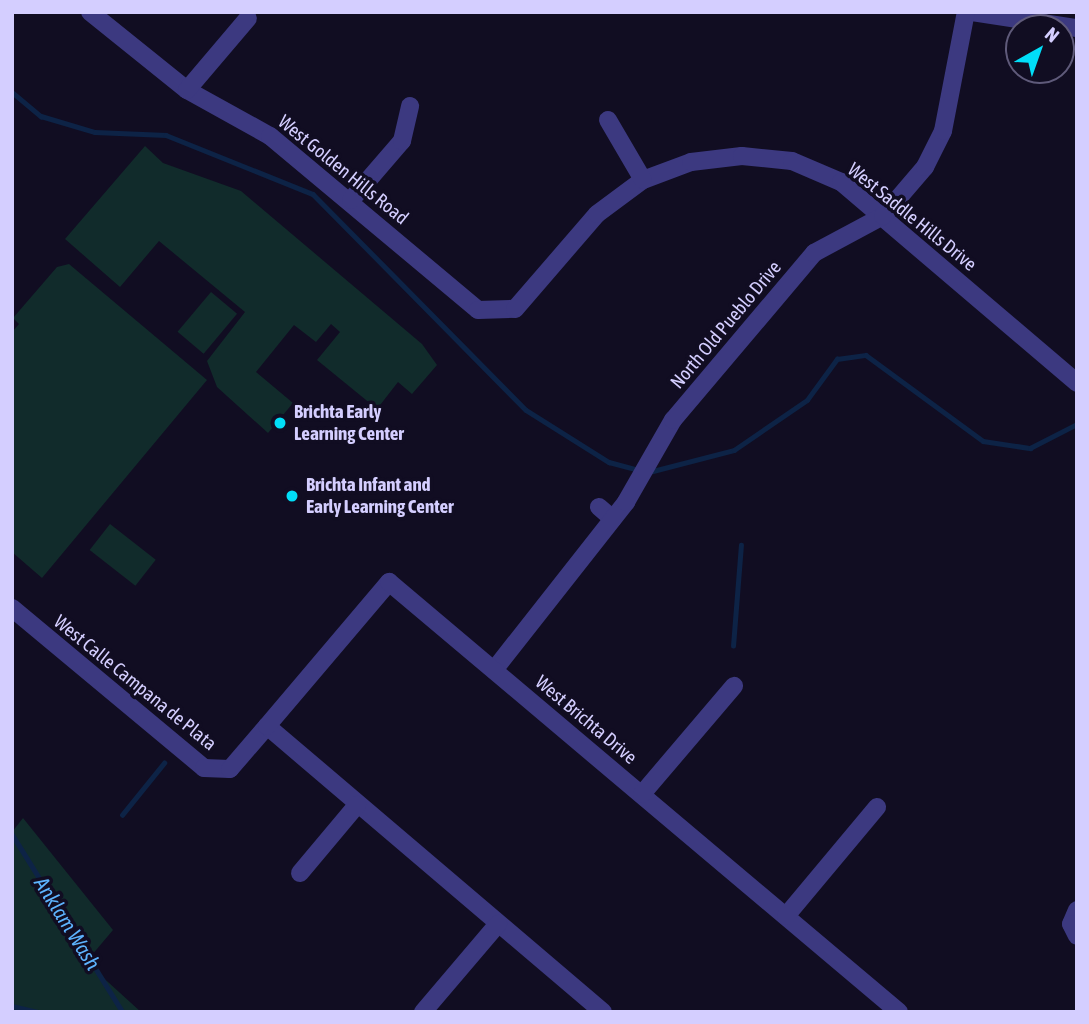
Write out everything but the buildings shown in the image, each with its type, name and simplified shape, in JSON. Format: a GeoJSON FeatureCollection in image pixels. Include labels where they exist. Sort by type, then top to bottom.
{"type":"FeatureCollection","features":[{"type":"Feature","properties":{"kind":"street","name":"West Golden Hills Road"},"geometry":{"type":"LineString","coordinates":[[90,12],[187,90],[270,136],[351,200],[478,310],[498,314]]}},
{"type":"Feature","properties":{"kind":"street","name":"North Old Pueblo Drive"},"geometry":{"type":"LineString","coordinates":[[494,670],[613,519],[673,420],[814,253],[883,216],[925,167],[943,131],[966,12]]}},
{"type":"Feature","properties":{"kind":"street"},"geometry":{"type":"LineString","coordinates":[[972,12],[1077,29]]}},
{"type":"Feature","properties":{"kind":"street"},"geometry":{"type":"LineString","coordinates":[[187,90],[248,18]]}},
{"type":"Feature","properties":{"kind":"street"},"geometry":{"type":"LineString","coordinates":[[351,200],[402,141],[410,106]]}},
{"type":"Feature","properties":{"kind":"street"},"geometry":{"type":"LineString","coordinates":[[608,120],[643,180]]}},
{"type":"Feature","properties":{"kind":"street","name":"West Saddle Hills Drive"},"geometry":{"type":"LineString","coordinates":[[498,314],[515,309],[597,214],[643,180],[691,162],[743,156],[792,161],[841,182],[1077,383]]}},
{"type":"Feature","properties":{"kind":"street"},"geometry":{"type":"LineString","coordinates":[[599,507],[613,519]]}},
{"type":"Feature","properties":{"kind":"street","name":"West Brichta Drive"},"geometry":{"type":"LineString","coordinates":[[267,726],[389,582],[899,1012]]}},
{"type":"Feature","properties":{"kind":"street","name":"West Calle Campana de Plata"},"geometry":{"type":"LineString","coordinates":[[12,608],[204,768],[230,769],[267,726]]}},
{"type":"Feature","properties":{"kind":"street"},"geometry":{"type":"LineString","coordinates":[[642,794],[734,686]]}},
{"type":"Feature","properties":{"kind":"street"},"geometry":{"type":"LineString","coordinates":[[267,726],[603,1012]]}},
{"type":"Feature","properties":{"kind":"street"},"geometry":{"type":"LineString","coordinates":[[300,873],[357,805]]}},
{"type":"Feature","properties":{"kind":"street"},"geometry":{"type":"LineString","coordinates":[[786,916],[877,807]]}},
{"type":"Feature","properties":{"kind":"street"},"geometry":{"type":"LineString","coordinates":[[1077,910],[1071,924],[1077,936]]}},
{"type":"Feature","properties":{"kind":"street"},"geometry":{"type":"LineString","coordinates":[[423,1012],[498,924]]}},
{"type":"Feature","properties":{"kind":"green space"},"geometry":{"type":"Polygon","coordinates":[[[145,146],[163,163],[241,191],[422,344],[437,365],[412,394],[398,382],[377,409],[317,360],[340,332],[331,324],[316,342],[294,325],[256,372],[293,403],[268,433],[217,387],[207,361],[245,312],[159,241],[120,287],[65,239],[145,146]]]}},
{"type":"Feature","properties":{"kind":"green space"},"geometry":{"type":"Polygon","coordinates":[[[69,264],[207,380],[42,578],[12,552],[12,332],[19,324],[13,318],[57,267],[69,264]]]}},
{"type":"Feature","properties":{"kind":"green space"},"geometry":{"type":"Polygon","coordinates":[[[211,292],[237,314],[204,354],[178,332],[211,292]]]}},
{"type":"Feature","properties":{"kind":"green space"},"geometry":{"type":"Polygon","coordinates":[[[110,524],[156,560],[135,586],[90,550],[110,524]]]}},
{"type":"Feature","properties":{"kind":"green space"},"geometry":{"type":"Polygon","coordinates":[[[23,818],[113,930],[86,962],[141,1012],[12,1012],[12,832],[23,818]]]}},
{"type":"Feature","properties":{"kind":"waterway"},"geometry":{"type":"LineString","coordinates":[[12,92],[41,116],[95,132],[166,135],[313,194],[526,410],[609,462],[638,470]]}},
{"type":"Feature","properties":{"kind":"waterway"},"geometry":{"type":"LineString","coordinates":[[649,472],[734,450],[807,400],[837,359],[866,355],[983,441],[1030,448],[1077,424]]}},
{"type":"Feature","properties":{"kind":"waterway"},"geometry":{"type":"LineString","coordinates":[[733,646],[741,545]]}},
{"type":"Feature","properties":{"kind":"waterway"},"geometry":{"type":"LineString","coordinates":[[122,815],[164,763]]}},
{"type":"Feature","properties":{"kind":"waterway","name":"Anklam Wash"},"geometry":{"type":"LineString","coordinates":[[12,834],[123,1012]]}},
{"type":"Feature","properties":{"kind":"waterway"},"geometry":{"type":"LineString","coordinates":[[12,1006],[38,1012]]}},
{"type":"Feature","properties":{"kind":"place","name":"Brichta Early Learning Center"},"geometry":{"type":"Point","coordinates":[280,423]}},
{"type":"Feature","properties":{"kind":"place","name":"Brichta Infant and Early Learning Center"},"geometry":{"type":"Point","coordinates":[292,496]}}]}
